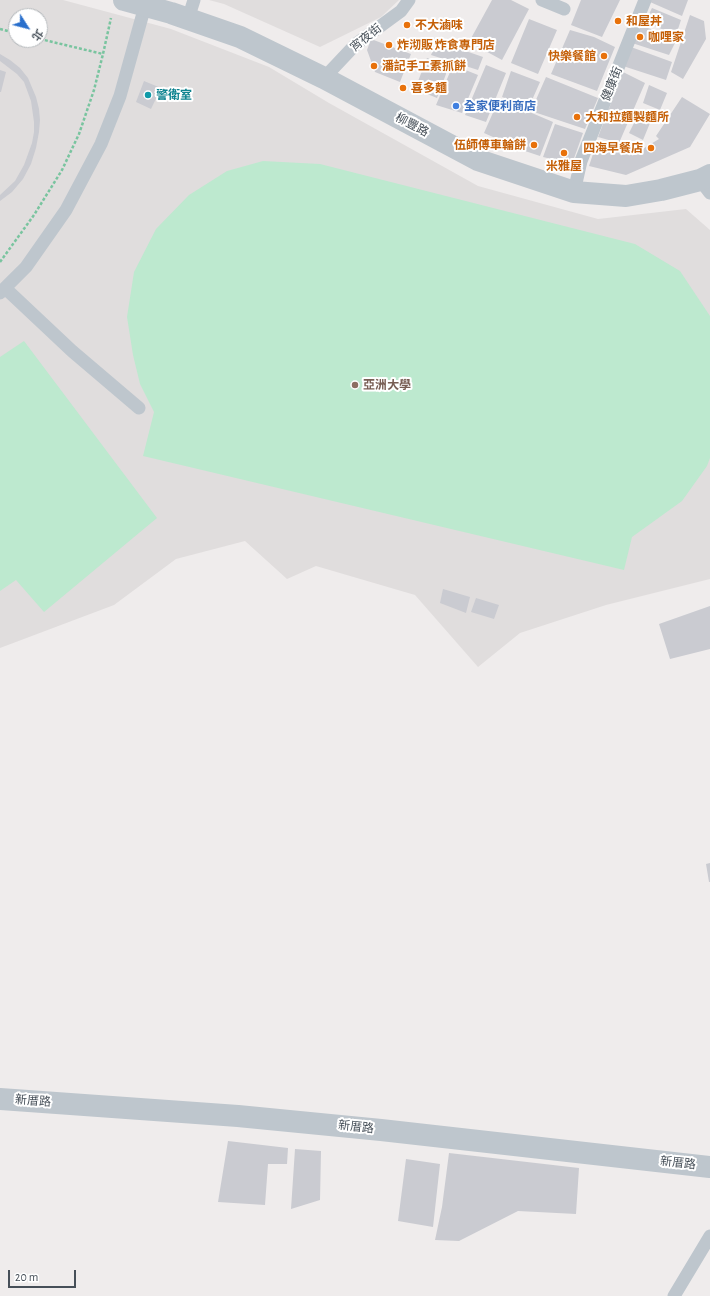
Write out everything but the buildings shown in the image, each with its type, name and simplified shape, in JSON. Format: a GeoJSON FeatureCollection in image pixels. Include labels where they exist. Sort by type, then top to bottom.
{"type":"FeatureCollection","features":[{"type":"Feature","properties":{"kind":"street","name":"柳豐路"},"geometry":{"type":"LineString","coordinates":[[117,8],[145,6],[182,8],[324,78],[478,160],[574,192],[626,196],[707,183]]}},
{"type":"Feature","properties":{"kind":"street","name":"新厝路"},"geometry":{"type":"LineString","coordinates":[[0,1099],[238,1116],[381,1130],[710,1167]]}},
{"type":"Feature","properties":{"kind":"lane","name":"宵夜街"},"geometry":{"type":"LineString","coordinates":[[324,78],[356,44],[401,11],[409,0]]}},
{"type":"Feature","properties":{"kind":"lane"},"geometry":{"type":"LineString","coordinates":[[542,0],[564,9]]}},
{"type":"Feature","properties":{"kind":"lane","name":"健康街"},"geometry":{"type":"LineString","coordinates":[[574,192],[581,161],[645,0]]}},
{"type":"Feature","properties":{"kind":"lane"},"geometry":{"type":"LineString","coordinates":[[139,408],[3,291],[26,267],[66,210],[102,144],[120,96],[145,6]]}},
{"type":"Feature","properties":{"kind":"lane"},"geometry":{"type":"LineString","coordinates":[[674,1296],[710,1236]]}},
{"type":"Feature","properties":{"kind":"path"},"geometry":{"type":"LineString","coordinates":[[0,262],[34,214],[66,162],[80,134],[94,90],[102,54],[117,8]]}},
{"type":"Feature","properties":{"kind":"path"},"geometry":{"type":"LineString","coordinates":[[48,41],[102,54]]}},
{"type":"Feature","properties":{"kind":"shaded area","name":"亞洲大學"},"geometry":{"type":"Polygon","coordinates":[[[0,0],[63,0],[171,29],[269,67],[329,103],[478,186],[598,219],[686,209],[710,230],[710,579],[606,605],[520,633],[478,667],[415,595],[316,566],[287,579],[245,541],[176,559],[114,605],[0,648],[0,0]]]}},
{"type":"Feature","properties":{"kind":"shaded area"},"geometry":{"type":"Polygon","coordinates":[[[209,0],[399,0],[381,17],[320,47],[224,4],[209,0]]]}},
{"type":"Feature","properties":{"kind":"green space"},"geometry":{"type":"Polygon","coordinates":[[[263,161],[320,164],[635,244],[680,271],[710,316],[710,458],[707,466],[682,501],[632,537],[624,570],[143,456],[154,412],[140,384],[133,355],[127,317],[134,272],[156,229],[189,195],[227,171],[263,161]]]}},
{"type":"Feature","properties":{"kind":"green space"},"geometry":{"type":"Polygon","coordinates":[[[24,341],[157,518],[44,612],[16,580],[0,591],[0,357],[24,341]]]}},
{"type":"Feature","properties":{"kind":"place","name":"和屋丼"},"geometry":{"type":"Point","coordinates":[618,21]}},
{"type":"Feature","properties":{"kind":"place","name":"不大滷味"},"geometry":{"type":"Point","coordinates":[407,25]}},
{"type":"Feature","properties":{"kind":"place","name":"咖哩家"},"geometry":{"type":"Point","coordinates":[640,37]}},
{"type":"Feature","properties":{"kind":"place","name":"炸沏販 炸食專門店"},"geometry":{"type":"Point","coordinates":[389,45]}},
{"type":"Feature","properties":{"kind":"place","name":"快樂餐館"},"geometry":{"type":"Point","coordinates":[604,56]}},
{"type":"Feature","properties":{"kind":"place","name":"潘記手工素抓餅"},"geometry":{"type":"Point","coordinates":[374,66]}},
{"type":"Feature","properties":{"kind":"place","name":"喜多麵"},"geometry":{"type":"Point","coordinates":[403,88]}},
{"type":"Feature","properties":{"kind":"place","name":"警衛室"},"geometry":{"type":"Point","coordinates":[148,95]}},
{"type":"Feature","properties":{"kind":"place","name":"全家便利商店"},"geometry":{"type":"Point","coordinates":[456,106]}},
{"type":"Feature","properties":{"kind":"place","name":"大和拉麵製麵所"},"geometry":{"type":"Point","coordinates":[577,117]}},
{"type":"Feature","properties":{"kind":"place","name":"伍師傅車輪餅"},"geometry":{"type":"Point","coordinates":[534,145]}},
{"type":"Feature","properties":{"kind":"place","name":"四海早餐店"},"geometry":{"type":"Point","coordinates":[651,148]}},
{"type":"Feature","properties":{"kind":"place","name":"米雅屋"},"geometry":{"type":"Point","coordinates":[564,153]}},
{"type":"Feature","properties":{"kind":"place","name":"亞洲大學"},"geometry":{"type":"Point","coordinates":[355,385]}}]}
